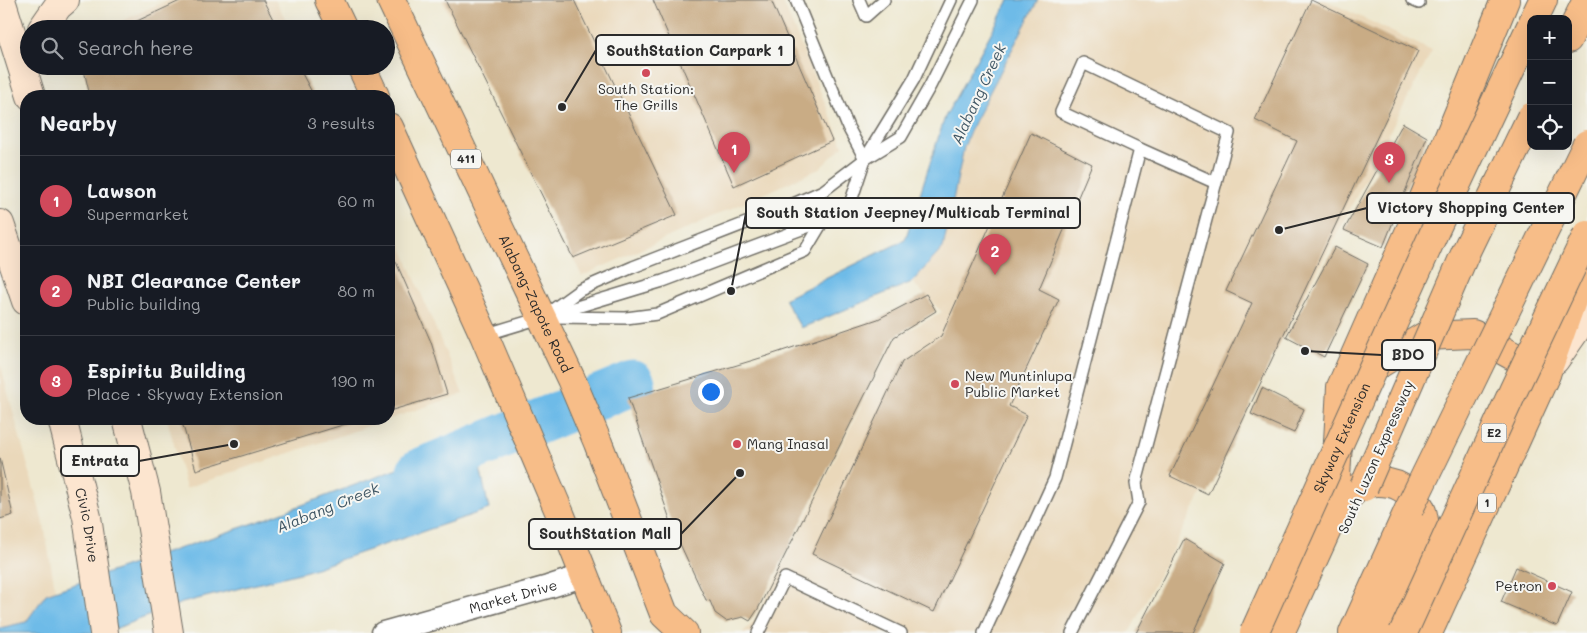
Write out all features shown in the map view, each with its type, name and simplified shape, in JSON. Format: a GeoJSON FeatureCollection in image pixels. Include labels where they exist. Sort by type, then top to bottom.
{"type":"FeatureCollection","features":[{"type":"Feature","properties":{"kind":"highway"},"geometry":{"type":"LineString","coordinates":[[329,0],[339,20]]}},
{"type":"Feature","properties":{"kind":"highway","name":"Alabang-Zapote Road"},"geometry":{"type":"LineString","coordinates":[[391,0],[571,379],[598,443],[664,614],[684,633]]}},
{"type":"Feature","properties":{"kind":"highway"},"geometry":{"type":"LineString","coordinates":[[1334,514],[1341,387],[1416,217],[1505,0]]}},
{"type":"Feature","properties":{"kind":"highway"},"geometry":{"type":"LineString","coordinates":[[1536,15],[1543,0]]}},
{"type":"Feature","properties":{"kind":"highway"},"geometry":{"type":"LineString","coordinates":[[1572,31],[1587,0]]}},
{"type":"Feature","properties":{"kind":"highway","name":"Skyway Extension"},"geometry":{"type":"LineString","coordinates":[[1254,633],[1433,235],[1527,35]]}},
{"type":"Feature","properties":{"kind":"highway"},"geometry":{"type":"LineString","coordinates":[[365,75],[372,90]]}},
{"type":"Feature","properties":{"kind":"highway","name":"South Luzon Expressway"},"geometry":{"type":"LineString","coordinates":[[1297,633],[1364,487],[1467,249],[1527,125]]}},
{"type":"Feature","properties":{"kind":"highway"},"geometry":{"type":"LineString","coordinates":[[395,139],[484,335],[541,468],[607,633]]}},
{"type":"Feature","properties":{"kind":"highway"},"geometry":{"type":"LineString","coordinates":[[1353,633],[1409,510],[1587,144]]}},
{"type":"Feature","properties":{"kind":"highway","name":"E2"},"geometry":{"type":"LineString","coordinates":[[1403,633],[1514,389],[1587,235]]}},
{"type":"Feature","properties":{"kind":"highway"},"geometry":{"type":"LineString","coordinates":[[1341,387],[1425,336],[1473,334],[1546,374],[1587,260]]}},
{"type":"Feature","properties":{"kind":"highway","name":"1"},"geometry":{"type":"LineString","coordinates":[[1428,633],[1546,374]]}},
{"type":"Feature","properties":{"kind":"highway"},"geometry":{"type":"LineString","coordinates":[[1280,633],[1334,514],[1355,489],[1371,482],[1389,483],[1410,493],[1419,506],[1424,521],[1419,545],[1377,633]]}},
{"type":"Feature","properties":{"kind":"main road"},"geometry":{"type":"LineString","coordinates":[[1,0],[20,54]]}},
{"type":"Feature","properties":{"kind":"main road"},"geometry":{"type":"LineString","coordinates":[[48,20],[58,6],[65,0]]}},
{"type":"Feature","properties":{"kind":"main road"},"geometry":{"type":"LineString","coordinates":[[0,224],[20,283]]}},
{"type":"Feature","properties":{"kind":"main road"},"geometry":{"type":"LineString","coordinates":[[1546,374],[1587,314]]}},
{"type":"Feature","properties":{"kind":"main road","name":"Civic Drive"},"geometry":{"type":"LineString","coordinates":[[64,425],[87,517],[104,633]]}},
{"type":"Feature","properties":{"kind":"main road"},"geometry":{"type":"LineString","coordinates":[[129,425],[146,492],[169,633]]}},
{"type":"Feature","properties":{"kind":"street","name":"Market Drive"},"geometry":{"type":"LineString","coordinates":[[383,633],[585,575]]}},
{"type":"Feature","properties":{"kind":"lane"},"geometry":{"type":"LineString","coordinates":[[796,0],[848,127],[865,159]]}},
{"type":"Feature","properties":{"kind":"lane"},"geometry":{"type":"LineString","coordinates":[[859,0],[866,16],[884,0]]}},
{"type":"Feature","properties":{"kind":"lane"},"geometry":{"type":"LineString","coordinates":[[484,335],[663,281],[823,221],[850,207],[865,159],[914,79],[951,0]]}},
{"type":"Feature","properties":{"kind":"lane"},"geometry":{"type":"LineString","coordinates":[[542,317],[580,290],[823,191],[865,159],[901,137],[930,86],[973,0]]}},
{"type":"Feature","properties":{"kind":"lane"},"geometry":{"type":"LineString","coordinates":[[1072,633],[1138,502],[1136,483],[1216,183],[1229,133],[1083,63],[1061,112],[1216,183]]}},
{"type":"Feature","properties":{"kind":"lane"},"geometry":{"type":"LineString","coordinates":[[984,633],[1055,478],[1140,149]]}},
{"type":"Feature","properties":{"kind":"lane"},"geometry":{"type":"LineString","coordinates":[[542,317],[626,318],[657,314],[804,251],[823,221]]}},
{"type":"Feature","properties":{"kind":"lane"},"geometry":{"type":"LineString","coordinates":[[758,633],[785,578],[901,633]]}},
{"type":"Feature","properties":{"kind":"shaded area"},"geometry":{"type":"Polygon","coordinates":[[[167,0],[275,0],[286,20],[124,20],[167,0]]]}},
{"type":"Feature","properties":{"kind":"shaded area","name":"South Station: The Grills"},"geometry":{"type":"Polygon","coordinates":[[[442,0],[782,0],[843,146],[819,169],[582,276],[442,0]]]}},
{"type":"Feature","properties":{"kind":"shaded area"},"geometry":{"type":"Polygon","coordinates":[[[1038,0],[1325,0],[1432,51],[1129,633],[745,633],[743,632],[754,622],[895,338],[942,312],[912,282],[943,248],[964,147],[973,124],[1038,0]]]}},
{"type":"Feature","properties":{"kind":"shaded area"},"geometry":{"type":"Polygon","coordinates":[[[395,231],[463,394],[395,417],[395,231]]]}},
{"type":"Feature","properties":{"kind":"shaded area"},"geometry":{"type":"Polygon","coordinates":[[[0,363],[44,526],[63,633],[0,633],[0,363]]]}},
{"type":"Feature","properties":{"kind":"shaded area"},"geometry":{"type":"Polygon","coordinates":[[[169,425],[372,425],[186,488],[169,425]]]}},
{"type":"Feature","properties":{"kind":"water"},"geometry":{"type":"Polygon","coordinates":[[[1009,0],[1038,0],[973,124],[964,147],[943,248],[912,282],[801,328],[784,299],[905,240],[945,117],[1009,0]]]}},
{"type":"Feature","properties":{"kind":"water"},"geometry":{"type":"Polygon","coordinates":[[[474,440],[489,509],[307,571],[182,603],[104,633],[0,633],[0,628],[26,622],[46,594],[257,522],[474,440]]]}},
{"type":"Feature","properties":{"kind":"building"},"geometry":{"type":"Polygon","coordinates":[[[182,0],[263,0],[273,20],[139,20],[182,0]]]}},
{"type":"Feature","properties":{"kind":"building"},"geometry":{"type":"Polygon","coordinates":[[[445,0],[574,0],[677,215],[573,258],[445,0]]]}},
{"type":"Feature","properties":{"kind":"building"},"geometry":{"type":"Polygon","coordinates":[[[653,0],[771,0],[832,141],[734,186],[653,0]]]}},
{"type":"Feature","properties":{"kind":"building"},"geometry":{"type":"Polygon","coordinates":[[[1311,0],[1418,51],[1208,494],[1170,476],[1252,303],[1226,291],[1297,141],[1255,120],[1311,0]]]}},
{"type":"Feature","properties":{"kind":"building"},"geometry":{"type":"Polygon","coordinates":[[[85,75],[303,75],[311,90],[89,90],[85,75]]]}},
{"type":"Feature","properties":{"kind":"building"},"geometry":{"type":"Polygon","coordinates":[[[1403,123],[1427,137],[1383,247],[1344,230],[1403,123]]]}},
{"type":"Feature","properties":{"kind":"building","name":"New Muntinlupa Public Market"},"geometry":{"type":"Polygon","coordinates":[[[1031,133],[1092,164],[1039,289],[1059,299],[1009,406],[1027,415],[934,612],[812,554],[902,362],[941,336],[1031,133]]]}},
{"type":"Feature","properties":{"kind":"building"},"geometry":{"type":"Polygon","coordinates":[[[1335,247],[1368,264],[1324,357],[1286,337],[1335,247]]]}},
{"type":"Feature","properties":{"kind":"building"},"geometry":{"type":"Polygon","coordinates":[[[395,260],[431,342],[447,394],[395,409],[395,260]]]}},
{"type":"Feature","properties":{"kind":"building"},"geometry":{"type":"Polygon","coordinates":[[[926,294],[936,311],[894,337],[758,609],[750,621],[743,617],[726,621],[715,613],[710,601],[706,600],[674,531],[628,398],[767,356],[878,319],[926,294]]]}},
{"type":"Feature","properties":{"kind":"building"},"geometry":{"type":"Polygon","coordinates":[[[1262,388],[1304,409],[1294,433],[1251,414],[1262,388]]]}},
{"type":"Feature","properties":{"kind":"building"},"geometry":{"type":"Polygon","coordinates":[[[183,425],[342,425],[196,470],[183,425]]]}},
{"type":"Feature","properties":{"kind":"building"},"geometry":{"type":"Polygon","coordinates":[[[0,458],[13,515],[0,519],[0,458]]]}},
{"type":"Feature","properties":{"kind":"building"},"geometry":{"type":"Polygon","coordinates":[[[1184,539],[1225,563],[1193,633],[1136,633],[1184,539]]]}},
{"type":"Feature","properties":{"kind":"building"},"geometry":{"type":"Polygon","coordinates":[[[1516,567],[1572,592],[1557,626],[1501,602],[1516,567]]]}},
{"type":"Feature","properties":{"kind":"waterway","name":"Alabang Creek"},"geometry":{"type":"LineString","coordinates":[[419,471],[633,383]]}},
{"type":"Feature","properties":{"kind":"place","name":"South Station: The Grills"},"geometry":{"type":"Point","coordinates":[646,73]}},
{"type":"Feature","properties":{"kind":"place","name":"SouthStation Carpark 1"},"geometry":{"type":"Point","coordinates":[562,107]}},
{"type":"Feature","properties":{"kind":"place","name":"Lawson"},"geometry":{"type":"Point","coordinates":[734,173]}},
{"type":"Feature","properties":{"kind":"place","name":"Espiritu Building"},"geometry":{"type":"Point","coordinates":[1389,183]}},
{"type":"Feature","properties":{"kind":"place","name":"Victory Shopping Center"},"geometry":{"type":"Point","coordinates":[1279,230]}},
{"type":"Feature","properties":{"kind":"place","name":"NBI Clearance Center"},"geometry":{"type":"Point","coordinates":[995,275]}},
{"type":"Feature","properties":{"kind":"place","name":"South Station Jeepney/Multicab Terminal"},"geometry":{"type":"Point","coordinates":[731,291]}},
{"type":"Feature","properties":{"kind":"place","name":"BDO"},"geometry":{"type":"Point","coordinates":[1305,351]}},
{"type":"Feature","properties":{"kind":"place","name":"New Muntinlupa Public Market"},"geometry":{"type":"Point","coordinates":[955,384]}},
{"type":"Feature","properties":{"kind":"place","name":"Entrata"},"geometry":{"type":"Point","coordinates":[234,444]}},
{"type":"Feature","properties":{"kind":"place","name":"Mang Inasal"},"geometry":{"type":"Point","coordinates":[737,444]}},
{"type":"Feature","properties":{"kind":"place","name":"SouthStation Mall"},"geometry":{"type":"Point","coordinates":[740,473]}},
{"type":"Feature","properties":{"kind":"place","name":"Petron"},"geometry":{"type":"Point","coordinates":[1552,586]}}]}
